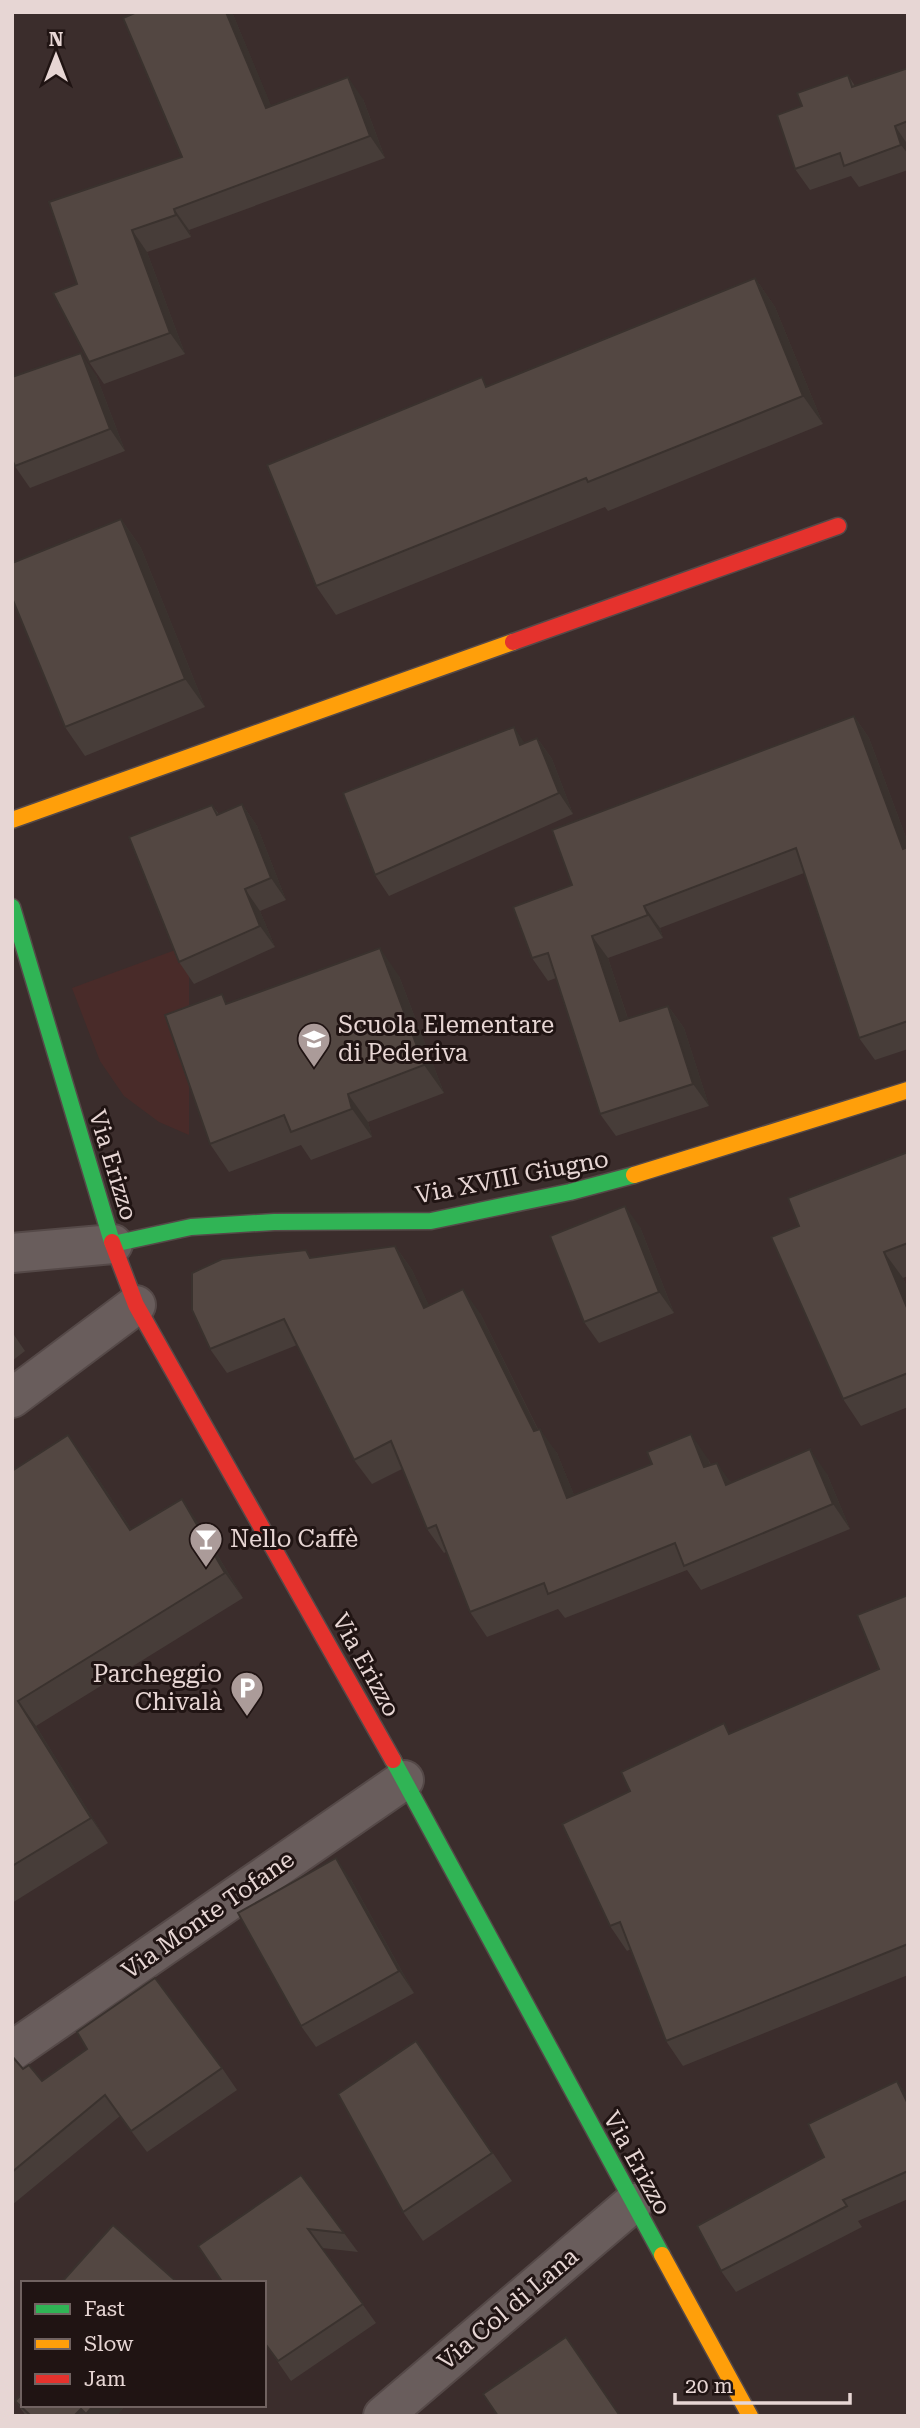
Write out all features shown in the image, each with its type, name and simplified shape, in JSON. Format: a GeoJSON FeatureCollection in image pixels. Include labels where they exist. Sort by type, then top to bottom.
{"type":"FeatureCollection","features":[{"type":"Feature","properties":{"kind":"main road"},"geometry":{"type":"LineString","coordinates":[[12,820],[838,526]]}},
{"type":"Feature","properties":{"kind":"main road","name":"Via Erizzo"},"geometry":{"type":"LineString","coordinates":[[12,908],[113,1244],[136,1305],[404,1780],[750,2416]]}},
{"type":"Feature","properties":{"kind":"main road","name":"Via XVIII Giugno"},"geometry":{"type":"LineString","coordinates":[[113,1244],[191,1227],[274,1222],[431,1221],[570,1192],[692,1159],[908,1090]]}},
{"type":"Feature","properties":{"kind":"street"},"geometry":{"type":"LineString","coordinates":[[12,1253],[113,1244]]}},
{"type":"Feature","properties":{"kind":"street"},"geometry":{"type":"LineString","coordinates":[[12,1398],[136,1305]]}},
{"type":"Feature","properties":{"kind":"street","name":"Via Monte Tofane"},"geometry":{"type":"LineString","coordinates":[[12,2051],[404,1780]]}},
{"type":"Feature","properties":{"kind":"street","name":"Via Col di Lana"},"geometry":{"type":"LineString","coordinates":[[383,2416],[633,2203]]}},
{"type":"Feature","properties":{"kind":"shaded area"},"geometry":{"type":"Polygon","coordinates":[[[189,945],[189,1135],[159,1122],[124,1096],[100,1061],[72,988],[189,945]]]}},
{"type":"Feature","properties":{"kind":"building"},"geometry":{"type":"Polygon","coordinates":[[[137,12],[226,12],[266,108],[348,77],[370,136],[174,209],[176,215],[132,230],[170,333],[89,362],[53,293],[77,284],[49,202],[182,157],[123,18],[137,12]]]}},
{"type":"Feature","properties":{"kind":"building"},"geometry":{"type":"Polygon","coordinates":[[[908,68],[908,121],[895,126],[901,145],[844,166],[840,153],[795,169],[777,115],[802,106],[797,93],[848,75],[852,87],[908,68]]]}},
{"type":"Feature","properties":{"kind":"building"},"geometry":{"type":"Polygon","coordinates":[[[755,278],[803,396],[588,482],[586,478],[316,586],[267,465],[482,377],[486,387],[755,278]]]}},
{"type":"Feature","properties":{"kind":"building"},"geometry":{"type":"Polygon","coordinates":[[[81,353],[110,429],[15,466],[12,460],[12,377],[81,353]]]}},
{"type":"Feature","properties":{"kind":"building"},"geometry":{"type":"Polygon","coordinates":[[[121,519],[185,679],[65,727],[12,598],[12,563],[121,519]]]}},
{"type":"Feature","properties":{"kind":"building"},"geometry":{"type":"Polygon","coordinates":[[[854,716],[903,849],[908,847],[908,1021],[859,1038],[796,848],[644,906],[648,915],[592,936],[620,1021],[668,1006],[693,1084],[600,1114],[548,953],[532,958],[513,907],[572,885],[552,830],[854,716]]]}},
{"type":"Feature","properties":{"kind":"building"},"geometry":{"type":"Polygon","coordinates":[[[514,727],[520,745],[537,738],[559,793],[375,875],[343,793],[514,727]]]}},
{"type":"Feature","properties":{"kind":"building"},"geometry":{"type":"Polygon","coordinates":[[[242,804],[271,878],[245,889],[260,926],[179,962],[129,837],[212,805],[217,815],[242,804]]]}},
{"type":"Feature","properties":{"kind":"building","name":"Scuola Elementare di Pederiva"},"geometry":{"type":"Polygon","coordinates":[[[380,948],[424,1065],[348,1094],[352,1109],[291,1132],[284,1115],[210,1144],[165,1015],[222,994],[226,1004],[380,948]]]}},
{"type":"Feature","properties":{"kind":"building"},"geometry":{"type":"Polygon","coordinates":[[[908,1152],[908,1243],[884,1252],[908,1310],[908,1373],[843,1399],[771,1237],[799,1226],[788,1198],[908,1152]]]}},
{"type":"Feature","properties":{"kind":"building"},"geometry":{"type":"Polygon","coordinates":[[[625,1206],[659,1292],[584,1322],[550,1236],[625,1206]]]}},
{"type":"Feature","properties":{"kind":"building"},"geometry":{"type":"Polygon","coordinates":[[[395,1246],[424,1308],[463,1289],[534,1431],[540,1429],[567,1498],[652,1464],[647,1452],[691,1434],[704,1467],[717,1463],[726,1485],[810,1449],[833,1504],[684,1566],[675,1543],[548,1594],[544,1583],[470,1612],[436,1525],[427,1529],[391,1441],[354,1460],[284,1319],[210,1349],[192,1310],[192,1273],[222,1259],[306,1250],[310,1258],[395,1246]]]}},
{"type":"Feature","properties":{"kind":"building"},"geometry":{"type":"Polygon","coordinates":[[[68,1435],[130,1530],[182,1499],[225,1573],[18,1701],[91,1818],[12,1866],[12,1471],[68,1435]]]}},
{"type":"Feature","properties":{"kind":"building"},"geometry":{"type":"Polygon","coordinates":[[[908,1595],[908,1944],[666,2041],[620,1922],[610,1926],[562,1824],[630,1791],[621,1772],[724,1723],[729,1734],[879,1669],[857,1615],[908,1595]]]}},
{"type":"Feature","properties":{"kind":"building"},"geometry":{"type":"Polygon","coordinates":[[[336,1858],[399,1971],[301,2026],[238,1913],[336,1858]]]}},
{"type":"Feature","properties":{"kind":"building"},"geometry":{"type":"Polygon","coordinates":[[[155,1978],[222,2068],[131,2131],[105,2095],[12,2172],[12,2056],[23,2069],[29,2065],[42,2081],[87,2049],[77,2032],[155,1978]]]}},
{"type":"Feature","properties":{"kind":"building"},"geometry":{"type":"Polygon","coordinates":[[[416,2041],[492,2153],[403,2212],[338,2094],[416,2041]]]}},
{"type":"Feature","properties":{"kind":"building"},"geometry":{"type":"Polygon","coordinates":[[[897,2081],[908,2104],[908,2171],[843,2200],[847,2206],[721,2271],[697,2226],[824,2157],[808,2124],[897,2081]]]}},
{"type":"Feature","properties":{"kind":"building"},"geometry":{"type":"Polygon","coordinates":[[[301,2175],[344,2233],[308,2229],[363,2304],[278,2361],[266,2345],[266,2281],[222,2281],[198,2246],[301,2175]]]}},
{"type":"Feature","properties":{"kind":"building"},"geometry":{"type":"Polygon","coordinates":[[[113,2225],[176,2281],[63,2281],[113,2225]]]}},
{"type":"Feature","properties":{"kind":"building"},"geometry":{"type":"Polygon","coordinates":[[[566,2337],[620,2416],[498,2416],[483,2394],[566,2337]]]}},
{"type":"Feature","properties":{"kind":"building"},"geometry":{"type":"Polygon","coordinates":[[[21,2395],[21,2407],[15,2401],[21,2395]]]}},
{"type":"Feature","properties":{"kind":"building"},"geometry":{"type":"Polygon","coordinates":[[[21,2407],[92,2407],[86,2414],[81,2409],[74,2416],[31,2416],[21,2407]]]}},
{"type":"Feature","properties":{"kind":"traffic: fast"},"geometry":{"type":"LineString","coordinates":[[12,907],[112,1242]]}},
{"type":"Feature","properties":{"kind":"traffic: fast"},"geometry":{"type":"LineString","coordinates":[[113,1244],[191,1227],[274,1222],[431,1221],[570,1192],[634,1175]]}},
{"type":"Feature","properties":{"kind":"traffic: fast"},"geometry":{"type":"LineString","coordinates":[[393,1760],[662,2255]]}},
{"type":"Feature","properties":{"kind":"traffic: slow"},"geometry":{"type":"LineString","coordinates":[[12,820],[513,642]]}},
{"type":"Feature","properties":{"kind":"traffic: slow"},"geometry":{"type":"LineString","coordinates":[[634,1175],[908,1090]]}},
{"type":"Feature","properties":{"kind":"traffic: slow"},"geometry":{"type":"LineString","coordinates":[[662,2255],[750,2416]]}},
{"type":"Feature","properties":{"kind":"traffic: jam"},"geometry":{"type":"LineString","coordinates":[[513,642],[838,526]]}},
{"type":"Feature","properties":{"kind":"traffic: jam"},"geometry":{"type":"LineString","coordinates":[[112,1242],[136,1305],[393,1760]]}},
{"type":"Feature","properties":{"kind":"place","name":"Scuola Elementare di Pederiva"},"geometry":{"type":"Point","coordinates":[314,1069]}},
{"type":"Feature","properties":{"kind":"place","name":"Nello Caffè"},"geometry":{"type":"Point","coordinates":[206,1569]}},
{"type":"Feature","properties":{"kind":"place","name":"Parcheggio Chivalà"},"geometry":{"type":"Point","coordinates":[247,1718]}}]}
